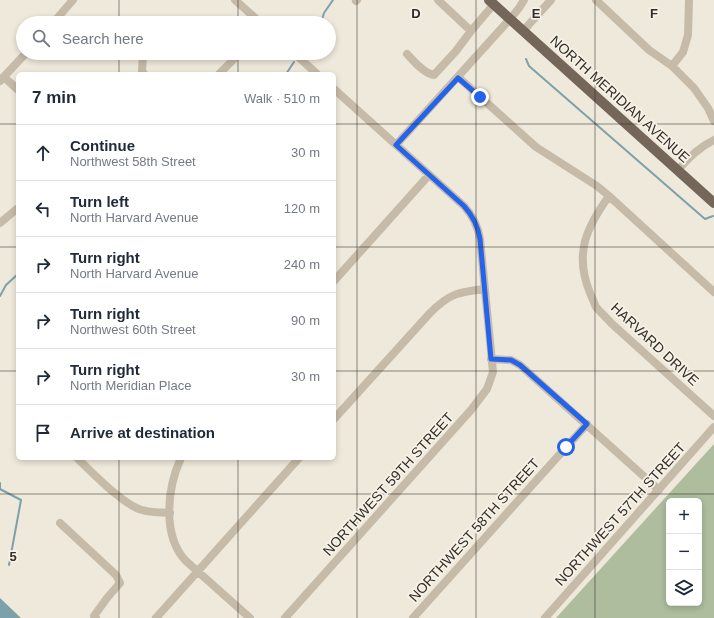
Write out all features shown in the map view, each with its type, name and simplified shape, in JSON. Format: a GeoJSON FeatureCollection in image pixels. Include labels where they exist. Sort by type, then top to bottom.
{"type":"FeatureCollection","features":[{"type":"Feature","properties":{"kind":"main road","name":"NORTH MERIDIAN AVENUE"},"geometry":{"type":"LineString","coordinates":[[491,2],[714,203]]}},
{"type":"Feature","properties":{"kind":"street"},"geometry":{"type":"LineString","coordinates":[[58,16],[73,0]]}},
{"type":"Feature","properties":{"kind":"street"},"geometry":{"type":"LineString","coordinates":[[235,0],[253,16]]}},
{"type":"Feature","properties":{"kind":"street"},"geometry":{"type":"LineString","coordinates":[[438,0],[471,31]]}},
{"type":"Feature","properties":{"kind":"street"},"geometry":{"type":"LineString","coordinates":[[396,145],[458,78],[510,19],[524,0]]}},
{"type":"Feature","properties":{"kind":"street"},"geometry":{"type":"LineString","coordinates":[[523,31],[551,0]]}},
{"type":"Feature","properties":{"kind":"street"},"geometry":{"type":"LineString","coordinates":[[596,0],[649,50],[672,66],[694,88],[708,108],[714,121]]}},
{"type":"Feature","properties":{"kind":"street"},"geometry":{"type":"LineString","coordinates":[[672,66],[683,52],[688,35],[689,0]]}},
{"type":"Feature","properties":{"kind":"street"},"geometry":{"type":"LineString","coordinates":[[407,54],[422,69],[434,75],[471,31],[491,2]]}},
{"type":"Feature","properties":{"kind":"street"},"geometry":{"type":"LineString","coordinates":[[16,89],[2,79],[20,60]]}},
{"type":"Feature","properties":{"kind":"street"},"geometry":{"type":"LineString","coordinates":[[143,60],[143,72]]}},
{"type":"Feature","properties":{"kind":"street"},"geometry":{"type":"LineString","coordinates":[[221,72],[233,60]]}},
{"type":"Feature","properties":{"kind":"street"},"geometry":{"type":"LineString","coordinates":[[302,60],[315,72]]}},
{"type":"Feature","properties":{"kind":"street"},"geometry":{"type":"LineString","coordinates":[[458,78],[536,147],[597,186],[609,196],[714,292]]}},
{"type":"Feature","properties":{"kind":"street","name":"NORTHWEST 59TH STREET"},"geometry":{"type":"LineString","coordinates":[[286,618],[471,410],[487,389],[493,372],[479,232],[473,218],[464,206],[336,94]]}},
{"type":"Feature","properties":{"kind":"street"},"geometry":{"type":"LineString","coordinates":[[678,170],[689,157],[705,144],[714,140]]}},
{"type":"Feature","properties":{"kind":"street"},"geometry":{"type":"LineString","coordinates":[[336,279],[429,175]]}},
{"type":"Feature","properties":{"kind":"street","name":"HARVARD DRIVE"},"geometry":{"type":"LineString","coordinates":[[609,196],[595,216],[584,242],[583,264],[585,280],[596,306],[611,323],[714,416]]}},
{"type":"Feature","properties":{"kind":"street"},"geometry":{"type":"LineString","coordinates":[[0,224],[16,210]]}},
{"type":"Feature","properties":{"kind":"street"},"geometry":{"type":"LineString","coordinates":[[336,417],[430,312],[442,301],[462,292],[485,289]]}},
{"type":"Feature","properties":{"kind":"street"},"geometry":{"type":"LineString","coordinates":[[491,359],[511,360],[520,365],[659,490]]}},
{"type":"Feature","properties":{"kind":"street","name":"NORTHWEST 58TH STREET"},"geometry":{"type":"LineString","coordinates":[[413,618],[587,424]]}},
{"type":"Feature","properties":{"kind":"street","name":"NORTHWEST 57TH STREET"},"geometry":{"type":"LineString","coordinates":[[545,618],[714,427]]}},
{"type":"Feature","properties":{"kind":"street"},"geometry":{"type":"LineString","coordinates":[[78,460],[129,504],[149,512],[170,512]]}},
{"type":"Feature","properties":{"kind":"street"},"geometry":{"type":"LineString","coordinates":[[180,460],[173,480],[170,512],[170,530],[174,543],[181,556],[250,618]]}},
{"type":"Feature","properties":{"kind":"street"},"geometry":{"type":"LineString","coordinates":[[156,618],[297,460]]}},
{"type":"Feature","properties":{"kind":"street"},"geometry":{"type":"LineString","coordinates":[[60,523],[116,575],[120,584],[107,598],[94,616],[96,618]]}},
{"type":"Feature","properties":{"kind":"green space"},"geometry":{"type":"Polygon","coordinates":[[[714,444],[714,618],[556,618],[714,444]]]}},
{"type":"Feature","properties":{"kind":"water"},"geometry":{"type":"Polygon","coordinates":[[[0,598],[21,618],[0,618],[0,598]]]}},
{"type":"Feature","properties":{"kind":"waterway"},"geometry":{"type":"LineString","coordinates":[[323,16],[333,0]]}},
{"type":"Feature","properties":{"kind":"waterway"},"geometry":{"type":"LineString","coordinates":[[526,59],[529,66],[705,219],[713,216]]}},
{"type":"Feature","properties":{"kind":"waterway"},"geometry":{"type":"LineString","coordinates":[[287,72],[294,62]]}},
{"type":"Feature","properties":{"kind":"waterway"},"geometry":{"type":"LineString","coordinates":[[0,296],[6,285],[16,276]]}},
{"type":"Feature","properties":{"kind":"waterway"},"geometry":{"type":"LineString","coordinates":[[0,483],[0,489],[21,500],[9,565]]}},
{"type":"Feature","properties":{"kind":"route"},"geometry":{"type":"LineString","coordinates":[[480,97],[458,78],[396,145],[464,206],[473,218],[479,232],[480,239],[491,359],[511,360],[520,365],[587,424],[566,447]]}}]}
